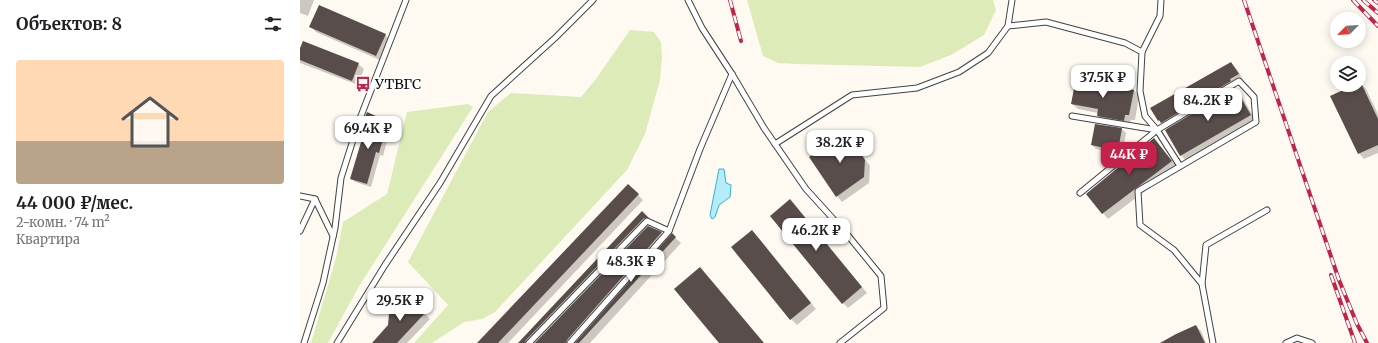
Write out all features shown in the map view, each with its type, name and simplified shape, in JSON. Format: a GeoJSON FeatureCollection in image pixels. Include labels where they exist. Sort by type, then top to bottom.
{"type":"FeatureCollection","features":[{"type":"Feature","properties":{"kind":"lane"},"geometry":{"type":"LineString","coordinates":[[304,343],[323,283],[333,236],[341,178],[359,121],[406,0]]}},
{"type":"Feature","properties":{"kind":"lane"},"geometry":{"type":"LineString","coordinates":[[338,343],[384,265],[440,183],[491,96],[555,38],[593,0]]}},
{"type":"Feature","properties":{"kind":"lane"},"geometry":{"type":"LineString","coordinates":[[688,0],[702,28],[775,144],[806,188],[846,233],[881,276],[884,308],[840,343]]}},
{"type":"Feature","properties":{"kind":"lane"},"geometry":{"type":"LineString","coordinates":[[775,144],[852,95],[917,88],[958,72],[988,53],[1008,26],[1012,0]]}},
{"type":"Feature","properties":{"kind":"lane"},"geometry":{"type":"LineString","coordinates":[[1161,0],[1160,16],[1142,52],[1140,91],[1145,116],[1180,166]]}},
{"type":"Feature","properties":{"kind":"lane"},"geometry":{"type":"LineString","coordinates":[[1008,26],[1046,22],[1125,43],[1142,52]]}},
{"type":"Feature","properties":{"kind":"lane"},"geometry":{"type":"LineString","coordinates":[[570,343],[670,231],[700,149],[732,74]]}},
{"type":"Feature","properties":{"kind":"lane"},"geometry":{"type":"LineString","coordinates":[[1080,193],[1156,130],[1239,81],[1254,98],[1256,122],[1138,191],[1140,225],[1174,250],[1202,284]]}},
{"type":"Feature","properties":{"kind":"lane"},"geometry":{"type":"LineString","coordinates":[[1072,116],[1156,130]]}},
{"type":"Feature","properties":{"kind":"lane"},"geometry":{"type":"LineString","coordinates":[[300,196],[315,199]]}},
{"type":"Feature","properties":{"kind":"lane"},"geometry":{"type":"LineString","coordinates":[[315,199],[333,236]]}},
{"type":"Feature","properties":{"kind":"lane"},"geometry":{"type":"LineString","coordinates":[[300,231],[315,199]]}},
{"type":"Feature","properties":{"kind":"lane"},"geometry":{"type":"LineString","coordinates":[[1213,343],[1202,284],[1206,245],[1267,210]]}},
{"type":"Feature","properties":{"kind":"lane"},"geometry":{"type":"LineString","coordinates":[[529,343],[647,221],[670,231]]}},
{"type":"Feature","properties":{"kind":"lane"},"geometry":{"type":"LineString","coordinates":[[1286,343],[1297,338],[1312,343]]}},
{"type":"Feature","properties":{"kind":"green space"},"geometry":{"type":"Polygon","coordinates":[[[747,0],[993,0],[996,10],[984,35],[951,55],[920,67],[797,64],[778,63],[763,56],[747,0]]]}},
{"type":"Feature","properties":{"kind":"green space"},"geometry":{"type":"Polygon","coordinates":[[[630,30],[654,32],[661,42],[662,57],[660,80],[645,134],[627,170],[495,312],[482,319],[464,322],[432,343],[414,343],[448,305],[408,262],[488,112],[511,93],[581,97],[596,79],[630,30]]]}},
{"type":"Feature","properties":{"kind":"green space"},"geometry":{"type":"Polygon","coordinates":[[[468,104],[473,107],[358,288],[328,343],[311,343],[336,258],[343,222],[387,194],[407,112],[468,104]]]}},
{"type":"Feature","properties":{"kind":"water"},"geometry":{"type":"Polygon","coordinates":[[[719,169],[724,169],[726,183],[731,185],[730,197],[719,205],[715,217],[712,219],[710,215],[719,169]]]}},
{"type":"Feature","properties":{"kind":"building"},"geometry":{"type":"Polygon","coordinates":[[[319,5],[386,34],[376,56],[309,27],[319,5]]]}},
{"type":"Feature","properties":{"kind":"building"},"geometry":{"type":"Polygon","coordinates":[[[303,41],[359,63],[352,81],[300,60],[300,48],[303,41]]]}},
{"type":"Feature","properties":{"kind":"building"},"geometry":{"type":"Polygon","coordinates":[[[1231,62],[1239,74],[1230,79],[1231,81],[1161,123],[1159,120],[1158,121],[1150,108],[1231,62]]]}},
{"type":"Feature","properties":{"kind":"building"},"geometry":{"type":"Polygon","coordinates":[[[1076,78],[1134,90],[1129,115],[1125,115],[1124,121],[1097,116],[1098,109],[1071,104],[1076,78]]]}},
{"type":"Feature","properties":{"kind":"building"},"geometry":{"type":"Polygon","coordinates":[[[1235,88],[1251,115],[1180,156],[1165,130],[1235,88]]]}},
{"type":"Feature","properties":{"kind":"building"},"geometry":{"type":"Polygon","coordinates":[[[1339,92],[1365,92],[1378,119],[1378,145],[1358,154],[1330,96],[1339,92]]]}},
{"type":"Feature","properties":{"kind":"building"},"geometry":{"type":"Polygon","coordinates":[[[367,112],[378,117],[374,129],[385,132],[379,153],[376,152],[367,184],[350,179],[367,122],[364,120],[367,112]]]}},
{"type":"Feature","properties":{"kind":"building"},"geometry":{"type":"Polygon","coordinates":[[[1095,124],[1122,128],[1118,151],[1091,145],[1095,124]]]}},
{"type":"Feature","properties":{"kind":"building"},"geometry":{"type":"Polygon","coordinates":[[[846,132],[865,160],[864,177],[836,197],[809,157],[846,132]]]}},
{"type":"Feature","properties":{"kind":"building"},"geometry":{"type":"Polygon","coordinates":[[[1154,138],[1172,161],[1102,214],[1086,194],[1154,138]]]}},
{"type":"Feature","properties":{"kind":"building"},"geometry":{"type":"Polygon","coordinates":[[[628,184],[639,194],[498,343],[477,343],[628,184]]]}},
{"type":"Feature","properties":{"kind":"building"},"geometry":{"type":"Polygon","coordinates":[[[790,199],[862,287],[842,304],[770,216],[790,199]]]}},
{"type":"Feature","properties":{"kind":"building"},"geometry":{"type":"Polygon","coordinates":[[[642,211],[649,218],[644,218],[526,340],[525,343],[518,343],[642,211]]]}},
{"type":"Feature","properties":{"kind":"building"},"geometry":{"type":"Polygon","coordinates":[[[648,226],[662,232],[567,340],[566,343],[535,343],[648,226]]]}},
{"type":"Feature","properties":{"kind":"building"},"geometry":{"type":"Polygon","coordinates":[[[752,230],[811,303],[790,320],[731,247],[752,230]]]}},
{"type":"Feature","properties":{"kind":"building"},"geometry":{"type":"Polygon","coordinates":[[[672,233],[676,237],[579,343],[575,343],[672,233]]]}},
{"type":"Feature","properties":{"kind":"building"},"geometry":{"type":"Polygon","coordinates":[[[700,267],[764,343],[719,343],[674,289],[700,267]]]}},
{"type":"Feature","properties":{"kind":"building"},"geometry":{"type":"Polygon","coordinates":[[[407,295],[425,313],[397,343],[372,343],[388,325],[389,314],[407,295]]]}},
{"type":"Feature","properties":{"kind":"building"},"geometry":{"type":"Polygon","coordinates":[[[1196,325],[1205,343],[1160,343],[1176,334],[1196,325]]]}},
{"type":"Feature","properties":{"kind":"railway"},"geometry":{"type":"LineString","coordinates":[[730,0],[741,41]]}},
{"type":"Feature","properties":{"kind":"railway"},"geometry":{"type":"LineString","coordinates":[[1244,0],[1339,280],[1357,324],[1367,343]]}},
{"type":"Feature","properties":{"kind":"railway"},"geometry":{"type":"LineString","coordinates":[[1353,0],[1378,26]]}},
{"type":"Feature","properties":{"kind":"railway"},"geometry":{"type":"LineString","coordinates":[[1363,0],[1378,13]]}},
{"type":"Feature","properties":{"kind":"railway"},"geometry":{"type":"LineString","coordinates":[[1374,0],[1378,3]]}},
{"type":"Feature","properties":{"kind":"railway"},"geometry":{"type":"LineString","coordinates":[[1331,275],[1355,343]]}},
{"type":"Feature","properties":{"kind":"place","name":"УТВГС"},"geometry":{"type":"Point","coordinates":[363,84]}}]}
